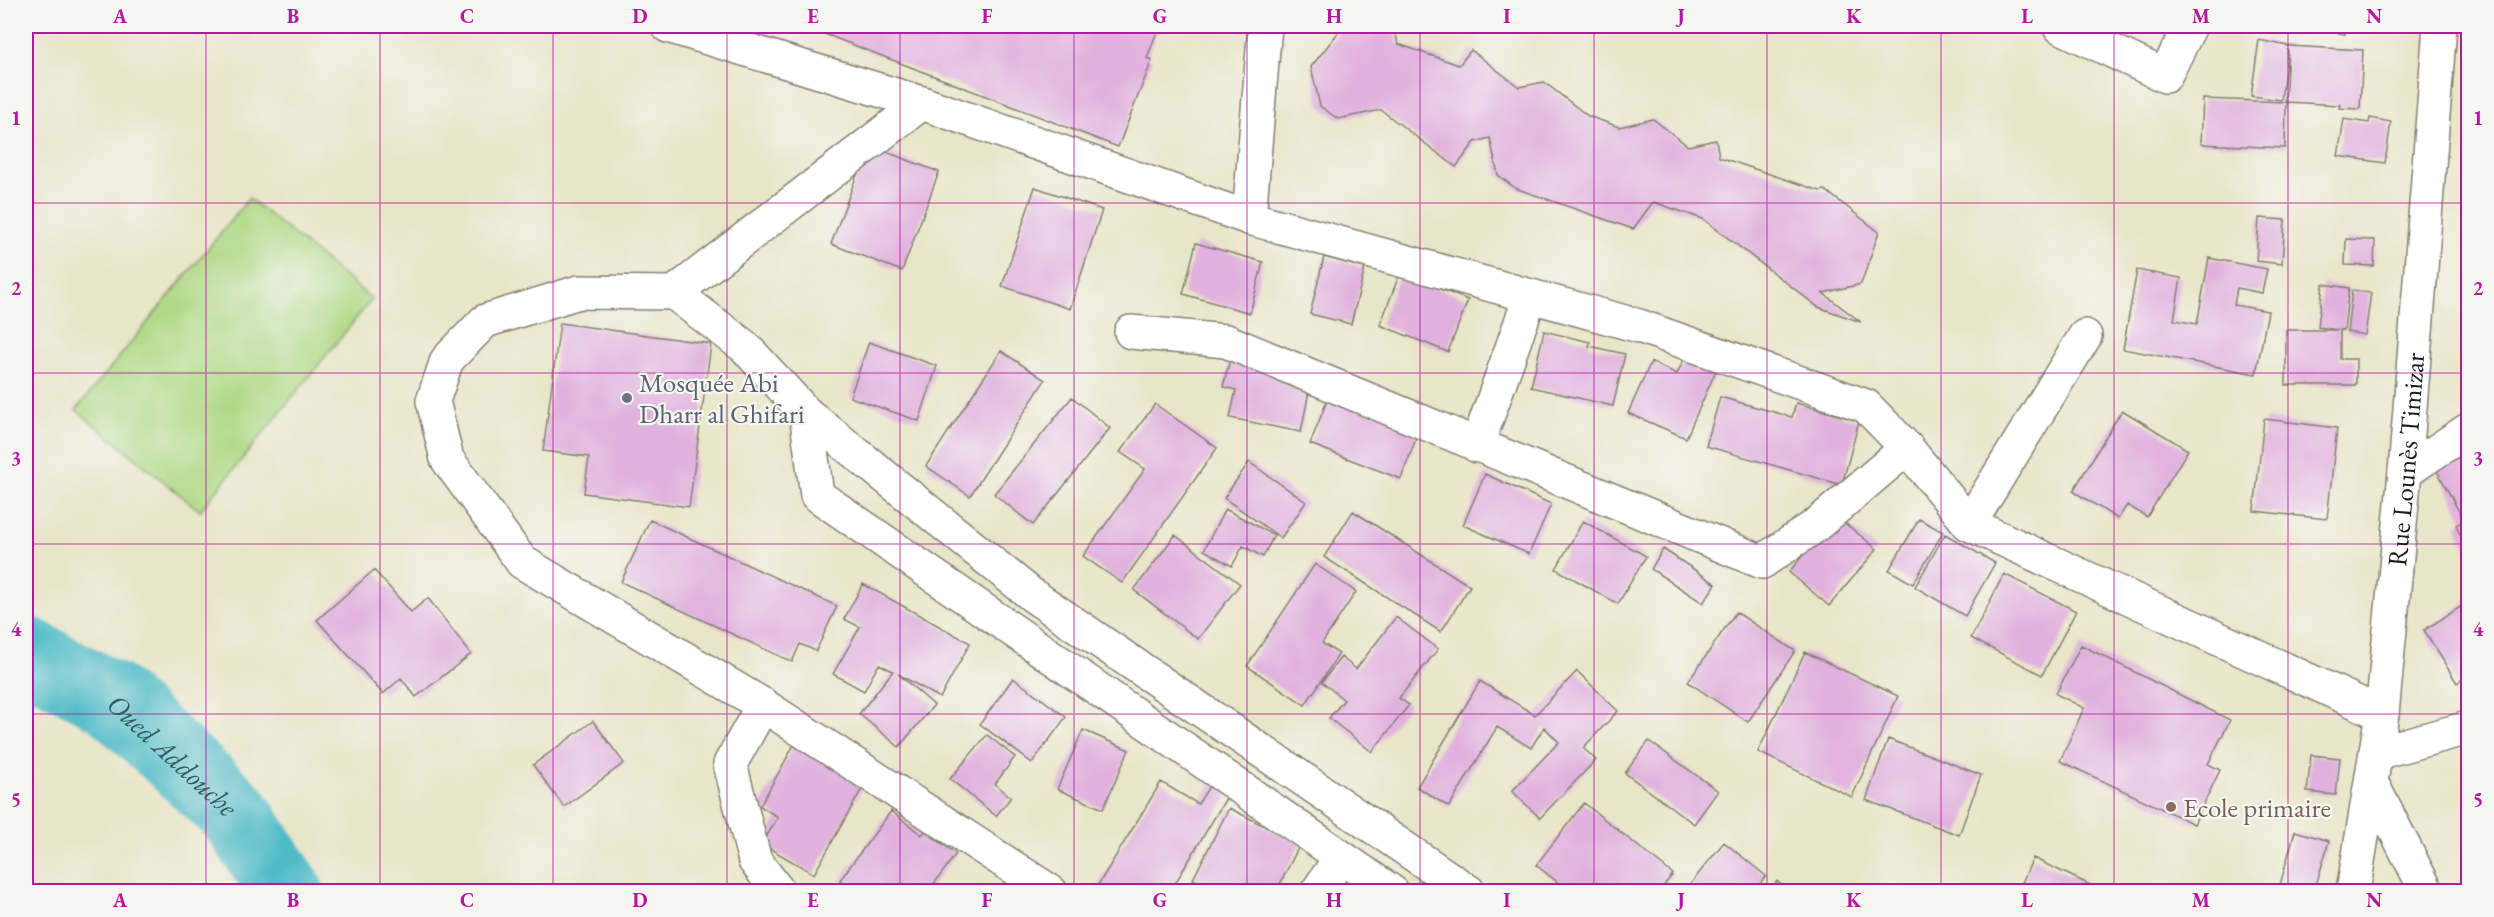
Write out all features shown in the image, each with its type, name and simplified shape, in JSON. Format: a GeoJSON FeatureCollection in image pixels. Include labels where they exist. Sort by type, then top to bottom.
{"type":"FeatureCollection","features":[{"type":"Feature","properties":{"kind":"street"},"geometry":{"type":"LineString","coordinates":[[669,26],[922,103],[1249,218],[1640,326],[1866,406],[1906,448],[1969,524],[2382,714]]}},
{"type":"Feature","properties":{"kind":"street"},"geometry":{"type":"LineString","coordinates":[[1249,218],[1265,26]]}},
{"type":"Feature","properties":{"kind":"street"},"geometry":{"type":"LineString","coordinates":[[2059,26],[2165,76],[2190,26]]}},
{"type":"Feature","properties":{"kind":"street","name":"Rue Lounès Timizar"},"geometry":{"type":"LineString","coordinates":[[2354,891],[2382,714],[2405,472],[2440,26]]}},
{"type":"Feature","properties":{"kind":"street"},"geometry":{"type":"LineString","coordinates":[[674,293],[774,214],[922,103]]}},
{"type":"Feature","properties":{"kind":"street"},"geometry":{"type":"LineString","coordinates":[[1051,891],[763,705],[522,562],[447,459],[433,401],[447,360],[485,321],[579,292],[674,293],[745,347],[806,413],[1032,595],[1469,891]]}},
{"type":"Feature","properties":{"kind":"street"},"geometry":{"type":"LineString","coordinates":[[1477,446],[1530,297]]}},
{"type":"Feature","properties":{"kind":"street"},"geometry":{"type":"LineString","coordinates":[[1131,332],[1226,341],[1762,562],[1815,526],[1906,448]]}},
{"type":"Feature","properties":{"kind":"street"},"geometry":{"type":"LineString","coordinates":[[1969,524],[2085,336]]}},
{"type":"Feature","properties":{"kind":"street"},"geometry":{"type":"LineString","coordinates":[[806,413],[817,495],[1392,891]]}},
{"type":"Feature","properties":{"kind":"street"},"geometry":{"type":"LineString","coordinates":[[2405,472],[2469,430]]}},
{"type":"Feature","properties":{"kind":"street"},"geometry":{"type":"LineString","coordinates":[[1010,628],[1032,595]]}},
{"type":"Feature","properties":{"kind":"street"},"geometry":{"type":"LineString","coordinates":[[763,705],[730,764],[755,861],[779,891]]}},
{"type":"Feature","properties":{"kind":"street"},"geometry":{"type":"LineString","coordinates":[[2427,891],[2374,769],[2469,728]]}},
{"type":"Feature","properties":{"kind":"street"},"geometry":{"type":"LineString","coordinates":[[1317,891],[1341,857]]}},
{"type":"Feature","properties":{"kind":"green space"},"geometry":{"type":"Polygon","coordinates":[[[249,198],[372,299],[200,511],[76,410],[249,198]]]}},
{"type":"Feature","properties":{"kind":"building"},"geometry":{"type":"Polygon","coordinates":[[[804,26],[1159,26],[1147,58],[1152,60],[1118,147],[804,26]]]}},
{"type":"Feature","properties":{"kind":"building"},"geometry":{"type":"Polygon","coordinates":[[[1359,26],[1394,26],[1398,44],[1459,65],[1471,50],[1519,87],[1544,82],[1588,116],[1619,127],[1653,119],[1688,146],[1716,140],[1719,157],[1820,191],[1825,190],[1879,232],[1861,284],[1823,293],[1861,322],[1818,307],[1703,219],[1653,202],[1633,229],[1515,188],[1498,175],[1490,138],[1475,142],[1456,167],[1381,110],[1338,119],[1320,106],[1311,67],[1341,29],[1359,26]]]}},
{"type":"Feature","properties":{"kind":"building"},"geometry":{"type":"Polygon","coordinates":[[[2301,26],[2346,26],[2345,34],[2301,26]]]}},
{"type":"Feature","properties":{"kind":"building"},"geometry":{"type":"Polygon","coordinates":[[[2259,40],[2288,46],[2363,50],[2360,109],[2339,108],[2340,105],[2286,102],[2285,148],[2201,144],[2203,99],[2285,102],[2288,49],[2281,100],[2251,96],[2259,40]]]}},
{"type":"Feature","properties":{"kind":"building"},"geometry":{"type":"Polygon","coordinates":[[[2370,118],[2391,122],[2385,163],[2338,156],[2344,119],[2369,123],[2370,118]]]}},
{"type":"Feature","properties":{"kind":"building"},"geometry":{"type":"Polygon","coordinates":[[[868,145],[939,172],[902,271],[831,244],[868,145]]]}},
{"type":"Feature","properties":{"kind":"building"},"geometry":{"type":"Polygon","coordinates":[[[1035,187],[1102,210],[1070,309],[1002,286],[1035,187]]]}},
{"type":"Feature","properties":{"kind":"building"},"geometry":{"type":"Polygon","coordinates":[[[2259,218],[2285,220],[2282,264],[2256,261],[2259,218]]]}},
{"type":"Feature","properties":{"kind":"building"},"geometry":{"type":"Polygon","coordinates":[[[2346,239],[2375,240],[2374,266],[2345,265],[2346,239]]]}},
{"type":"Feature","properties":{"kind":"building"},"geometry":{"type":"Polygon","coordinates":[[[1196,243],[1263,262],[1250,313],[1183,294],[1196,243]]]}},
{"type":"Feature","properties":{"kind":"building"},"geometry":{"type":"Polygon","coordinates":[[[1324,257],[1365,268],[1351,324],[1310,314],[1324,257]]]}},
{"type":"Feature","properties":{"kind":"building"},"geometry":{"type":"Polygon","coordinates":[[[2209,258],[2267,269],[2262,293],[2237,288],[2234,305],[2268,311],[2256,374],[2123,349],[2137,270],[2181,278],[2174,320],[2197,324],[2209,258]]]}},
{"type":"Feature","properties":{"kind":"building"},"geometry":{"type":"Polygon","coordinates":[[[1400,273],[1468,300],[1448,352],[1380,325],[1400,273]]]}},
{"type":"Feature","properties":{"kind":"building"},"geometry":{"type":"Polygon","coordinates":[[[2323,284],[2349,288],[2344,330],[2340,330],[2340,359],[2356,359],[2356,385],[2286,385],[2286,330],[2338,330],[2318,327],[2323,284]]]}},
{"type":"Feature","properties":{"kind":"building"},"geometry":{"type":"Polygon","coordinates":[[[2352,290],[2371,293],[2365,335],[2347,332],[2352,290]]]}},
{"type":"Feature","properties":{"kind":"building","name":"Mosquée Abi Dharr al Ghifari"},"geometry":{"type":"Polygon","coordinates":[[[560,323],[711,344],[689,507],[584,493],[589,457],[543,451],[560,323]]]}},
{"type":"Feature","properties":{"kind":"building"},"geometry":{"type":"Polygon","coordinates":[[[1544,331],[1590,342],[1589,346],[1625,354],[1613,406],[1531,387],[1544,331]]]}},
{"type":"Feature","properties":{"kind":"building"},"geometry":{"type":"Polygon","coordinates":[[[869,342],[937,366],[919,421],[850,397],[869,342]]]}},
{"type":"Feature","properties":{"kind":"building"},"geometry":{"type":"Polygon","coordinates":[[[1688,350],[1719,364],[1686,438],[1628,413],[1651,362],[1677,374],[1688,350]]]}},
{"type":"Feature","properties":{"kind":"building"},"geometry":{"type":"Polygon","coordinates":[[[1001,351],[1045,380],[970,496],[926,466],[1001,351]]]}},
{"type":"Feature","properties":{"kind":"building"},"geometry":{"type":"Polygon","coordinates":[[[1230,359],[1312,376],[1301,432],[1230,418],[1236,390],[1223,387],[1230,359]]]}},
{"type":"Feature","properties":{"kind":"building"},"geometry":{"type":"Polygon","coordinates":[[[1330,393],[1420,428],[1401,479],[1310,444],[1330,393]]]}},
{"type":"Feature","properties":{"kind":"building"},"geometry":{"type":"Polygon","coordinates":[[[1072,397],[1110,428],[1033,525],[994,494],[1072,397]]]}},
{"type":"Feature","properties":{"kind":"building"},"geometry":{"type":"Polygon","coordinates":[[[1720,397],[1792,417],[1796,403],[1859,421],[1842,485],[1706,446],[1720,397]]]}},
{"type":"Feature","properties":{"kind":"building"},"geometry":{"type":"Polygon","coordinates":[[[1155,404],[1217,448],[1122,583],[1083,556],[1145,469],[1120,452],[1155,404]]]}},
{"type":"Feature","properties":{"kind":"building"},"geometry":{"type":"Polygon","coordinates":[[[2122,410],[2188,450],[2147,517],[2127,505],[2118,519],[2073,491],[2122,410]]]}},
{"type":"Feature","properties":{"kind":"building"},"geometry":{"type":"Polygon","coordinates":[[[2264,419],[2337,428],[2327,519],[2254,511],[2264,419]]]}},
{"type":"Feature","properties":{"kind":"building"},"geometry":{"type":"Polygon","coordinates":[[[2468,442],[2468,552],[2456,525],[2464,521],[2432,461],[2468,442]]]}},
{"type":"Feature","properties":{"kind":"building"},"geometry":{"type":"Polygon","coordinates":[[[1249,462],[1306,502],[1281,538],[1224,498],[1249,462]]]}},
{"type":"Feature","properties":{"kind":"building"},"geometry":{"type":"Polygon","coordinates":[[[1485,474],[1551,504],[1529,554],[1463,525],[1485,474]]]}},
{"type":"Feature","properties":{"kind":"building"},"geometry":{"type":"Polygon","coordinates":[[[1225,509],[1274,535],[1263,557],[1243,546],[1232,566],[1204,550],[1225,509]]]}},
{"type":"Feature","properties":{"kind":"building"},"geometry":{"type":"Polygon","coordinates":[[[1353,511],[1470,586],[1441,632],[1324,557],[1353,511]]]}},
{"type":"Feature","properties":{"kind":"building"},"geometry":{"type":"Polygon","coordinates":[[[1836,516],[1877,549],[1829,606],[1789,572],[1836,516]]]}},
{"type":"Feature","properties":{"kind":"building"},"geometry":{"type":"Polygon","coordinates":[[[1919,519],[1943,532],[1913,584],[1889,570],[1919,519]]]}},
{"type":"Feature","properties":{"kind":"building"},"geometry":{"type":"Polygon","coordinates":[[[650,520],[837,606],[816,651],[800,644],[792,662],[621,582],[650,520]]]}},
{"type":"Feature","properties":{"kind":"building"},"geometry":{"type":"Polygon","coordinates":[[[1583,521],[1646,556],[1618,604],[1556,569],[1583,521]]]}},
{"type":"Feature","properties":{"kind":"building"},"geometry":{"type":"Polygon","coordinates":[[[1945,534],[1995,563],[1965,616],[1915,587],[1945,534]]]}},
{"type":"Feature","properties":{"kind":"building"},"geometry":{"type":"Polygon","coordinates":[[[1175,535],[1240,584],[1198,639],[1134,590],[1175,535]]]}},
{"type":"Feature","properties":{"kind":"building"},"geometry":{"type":"Polygon","coordinates":[[[1663,549],[1716,584],[1703,603],[1651,569],[1663,549]]]}},
{"type":"Feature","properties":{"kind":"building"},"geometry":{"type":"Polygon","coordinates":[[[1315,564],[1356,592],[1322,643],[1339,654],[1305,705],[1247,666],[1315,564]]]}},
{"type":"Feature","properties":{"kind":"building"},"geometry":{"type":"Polygon","coordinates":[[[374,570],[411,612],[428,598],[471,654],[416,697],[401,678],[383,694],[317,620],[374,570]]]}},
{"type":"Feature","properties":{"kind":"building"},"geometry":{"type":"Polygon","coordinates":[[[2004,574],[2076,611],[2042,675],[1971,638],[2004,574]]]}},
{"type":"Feature","properties":{"kind":"building"},"geometry":{"type":"Polygon","coordinates":[[[863,584],[970,643],[940,698],[898,674],[934,705],[899,747],[859,714],[893,671],[879,664],[864,691],[833,674],[860,627],[844,619],[863,584]]]}},
{"type":"Feature","properties":{"kind":"building"},"geometry":{"type":"Polygon","coordinates":[[[2468,602],[2468,675],[2457,683],[2424,630],[2468,602]]]}},
{"type":"Feature","properties":{"kind":"building"},"geometry":{"type":"Polygon","coordinates":[[[1736,612],[1795,651],[1748,722],[1688,682],[1736,612]]]}},
{"type":"Feature","properties":{"kind":"building"},"geometry":{"type":"Polygon","coordinates":[[[1396,617],[1438,649],[1399,698],[1409,705],[1372,752],[1329,718],[1344,700],[1322,682],[1341,657],[1356,669],[1396,617]]]}},
{"type":"Feature","properties":{"kind":"building"},"geometry":{"type":"Polygon","coordinates":[[[2081,645],[2230,720],[2208,764],[2220,770],[2194,824],[2060,761],[2084,708],[2056,694],[2081,645]]]}},
{"type":"Feature","properties":{"kind":"building"},"geometry":{"type":"Polygon","coordinates":[[[1805,652],[1898,696],[1852,797],[1758,752],[1805,652]]]}},
{"type":"Feature","properties":{"kind":"building"},"geometry":{"type":"Polygon","coordinates":[[[1577,671],[1618,711],[1583,748],[1596,760],[1540,818],[1512,791],[1559,742],[1544,727],[1531,748],[1497,727],[1449,807],[1417,787],[1480,681],[1535,715],[1577,671]]]}},
{"type":"Feature","properties":{"kind":"building"},"geometry":{"type":"Polygon","coordinates":[[[1013,678],[1066,717],[1032,763],[980,724],[1013,678]]]}},
{"type":"Feature","properties":{"kind":"building"},"geometry":{"type":"Polygon","coordinates":[[[593,721],[624,763],[564,807],[533,765],[593,721]]]}},
{"type":"Feature","properties":{"kind":"building"},"geometry":{"type":"Polygon","coordinates":[[[1083,730],[1129,750],[1103,809],[1057,789],[1083,730]]]}},
{"type":"Feature","properties":{"kind":"building"},"geometry":{"type":"Polygon","coordinates":[[[987,735],[1015,757],[995,784],[1011,797],[996,816],[950,779],[987,735]]]}},
{"type":"Feature","properties":{"kind":"building"},"geometry":{"type":"Polygon","coordinates":[[[1888,739],[1981,775],[1959,835],[1866,800],[1888,739]]]}},
{"type":"Feature","properties":{"kind":"building"},"geometry":{"type":"Polygon","coordinates":[[[1649,741],[1718,791],[1694,824],[1625,773],[1649,741]]]}},
{"type":"Feature","properties":{"kind":"building"},"geometry":{"type":"Polygon","coordinates":[[[794,745],[864,785],[814,874],[762,844],[778,817],[760,806],[794,745]]]}},
{"type":"Feature","properties":{"kind":"building"},"geometry":{"type":"Polygon","coordinates":[[[2311,755],[2340,758],[2336,795],[2307,792],[2311,755]]]}},
{"type":"Feature","properties":{"kind":"building"},"geometry":{"type":"Polygon","coordinates":[[[1213,780],[1231,790],[1170,892],[1109,892],[1098,885],[1161,782],[1198,804],[1213,780]]]}},
{"type":"Feature","properties":{"kind":"building"},"geometry":{"type":"Polygon","coordinates":[[[1584,803],[1673,874],[1659,892],[1570,892],[1536,865],[1584,803]]]}},
{"type":"Feature","properties":{"kind":"building"},"geometry":{"type":"Polygon","coordinates":[[[1229,808],[1300,844],[1276,892],[1218,892],[1193,879],[1229,808]]]}},
{"type":"Feature","properties":{"kind":"building"},"geometry":{"type":"Polygon","coordinates":[[[891,811],[922,835],[925,831],[956,854],[928,892],[855,892],[840,880],[891,811]]]}},
{"type":"Feature","properties":{"kind":"building"},"geometry":{"type":"Polygon","coordinates":[[[2295,831],[2329,841],[2314,892],[2278,892],[2295,831]]]}},
{"type":"Feature","properties":{"kind":"building"},"geometry":{"type":"Polygon","coordinates":[[[1724,842],[1766,876],[1753,892],[1684,892],[1724,842]]]}},
{"type":"Feature","properties":{"kind":"building"},"geometry":{"type":"Polygon","coordinates":[[[2033,858],[2105,892],[2018,892],[2033,858]]]}},
{"type":"Feature","properties":{"kind":"building"},"geometry":{"type":"Polygon","coordinates":[[[1777,881],[1789,892],[1769,892],[1777,881]]]}},
{"type":"Feature","properties":{"kind":"waterway","name":"Oued Addouche"},"geometry":{"type":"LineString","coordinates":[[26,653],[112,699],[234,812],[287,892]]}},
{"type":"Feature","properties":{"kind":"place","name":"Mosquée Abi Dharr al Ghifari"},"geometry":{"type":"Point","coordinates":[627,398]}},
{"type":"Feature","properties":{"kind":"place","name":"Ecole primaire"},"geometry":{"type":"Point","coordinates":[2171,807]}}]}
